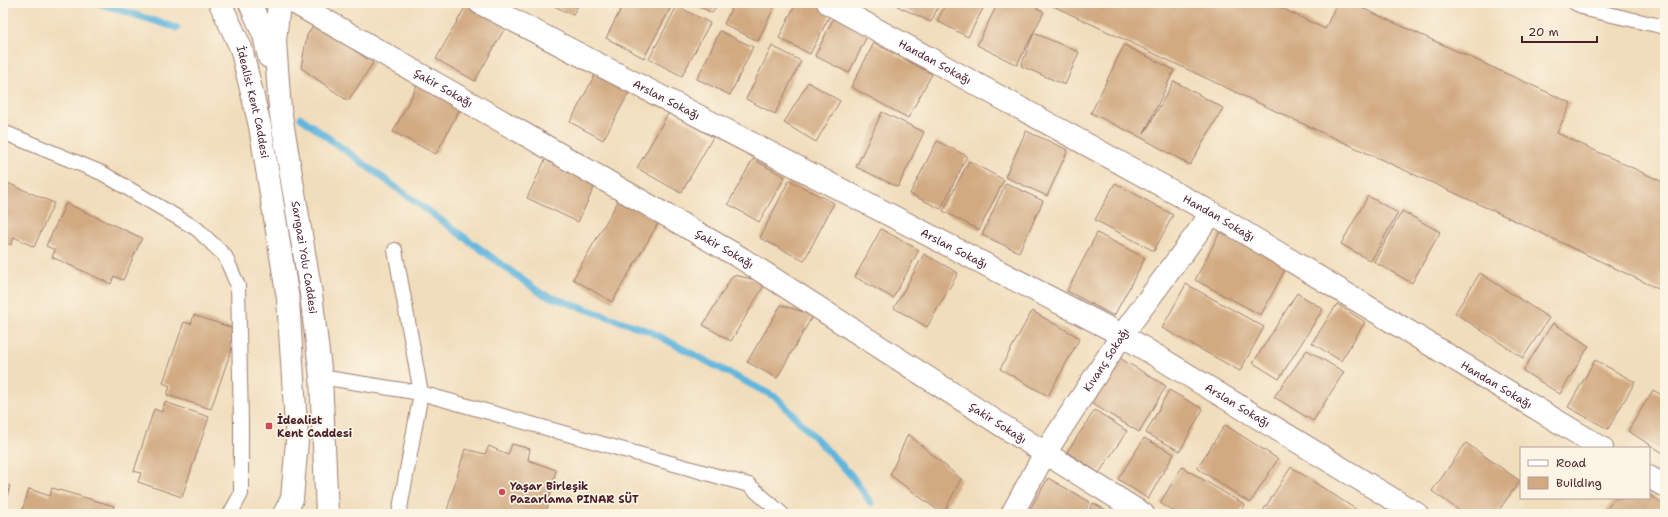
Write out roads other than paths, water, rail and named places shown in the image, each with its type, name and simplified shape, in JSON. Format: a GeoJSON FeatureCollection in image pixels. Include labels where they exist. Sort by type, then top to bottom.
{"type":"FeatureCollection","features":[{"type":"Feature","properties":{"kind":"street","name":"İdealist Kent Caddesi"},"geometry":{"type":"LineString","coordinates":[[220,3],[241,48],[260,126],[288,298],[297,441],[292,499],[284,514]]}},
{"type":"Feature","properties":{"kind":"street"},"geometry":{"type":"LineString","coordinates":[[236,3],[233,12],[241,48]]}},
{"type":"Feature","properties":{"kind":"street"},"geometry":{"type":"LineString","coordinates":[[250,3],[264,35],[280,109]]}},
{"type":"Feature","properties":{"kind":"street","name":"Sarıgazi Yolu Caddesi"},"geometry":{"type":"LineString","coordinates":[[279,3],[275,41],[280,109],[311,294],[321,377],[327,514]]}},
{"type":"Feature","properties":{"kind":"street","name":"Şakir Sokağı"},"geometry":{"type":"LineString","coordinates":[[295,3],[741,258],[1044,453],[1143,514]]}},
{"type":"Feature","properties":{"kind":"street","name":"Arslan Sokağı"},"geometry":{"type":"LineString","coordinates":[[480,3],[1122,335],[1417,514]]}},
{"type":"Feature","properties":{"kind":"street","name":"Handan Sokağı"},"geometry":{"type":"LineString","coordinates":[[828,3],[1212,213],[1600,447]]}},
{"type":"Feature","properties":{"kind":"street","name":"Kıvanç Sokağı"},"geometry":{"type":"LineString","coordinates":[[1012,514],[1044,453],[1122,335],[1212,213]]}},
{"type":"Feature","properties":{"kind":"street"},"geometry":{"type":"LineString","coordinates":[[1650,478],[1665,486]]}},
{"type":"Feature","properties":{"kind":"lane"},"geometry":{"type":"LineString","coordinates":[[1575,3],[1590,10],[1665,27]]}},
{"type":"Feature","properties":{"kind":"lane"},"geometry":{"type":"LineString","coordinates":[[3,132],[102,173],[197,229],[225,256],[238,286],[241,423],[241,494],[230,514]]}},
{"type":"Feature","properties":{"kind":"lane"},"geometry":{"type":"LineString","coordinates":[[395,250],[421,393],[399,514]]}},
{"type":"Feature","properties":{"kind":"lane"},"geometry":{"type":"LineString","coordinates":[[321,377],[421,393],[749,485],[782,514]]}},
{"type":"Feature","properties":{"kind":"waterway"},"geometry":{"type":"LineString","coordinates":[[98,3],[177,28]]}},
{"type":"Feature","properties":{"kind":"waterway"},"geometry":{"type":"LineString","coordinates":[[301,118],[542,294],[649,331],[777,398],[851,475],[871,503]]}},
{"type":"Feature","properties":{"kind":"place","name":"İdealist Kent Caddesi"},"geometry":{"type":"Point","coordinates":[269,426]}},
{"type":"Feature","properties":{"kind":"place","name":"Yaşar Birleşik Pazarlama PINAR SÜT"},"geometry":{"type":"Point","coordinates":[502,492]}}]}
